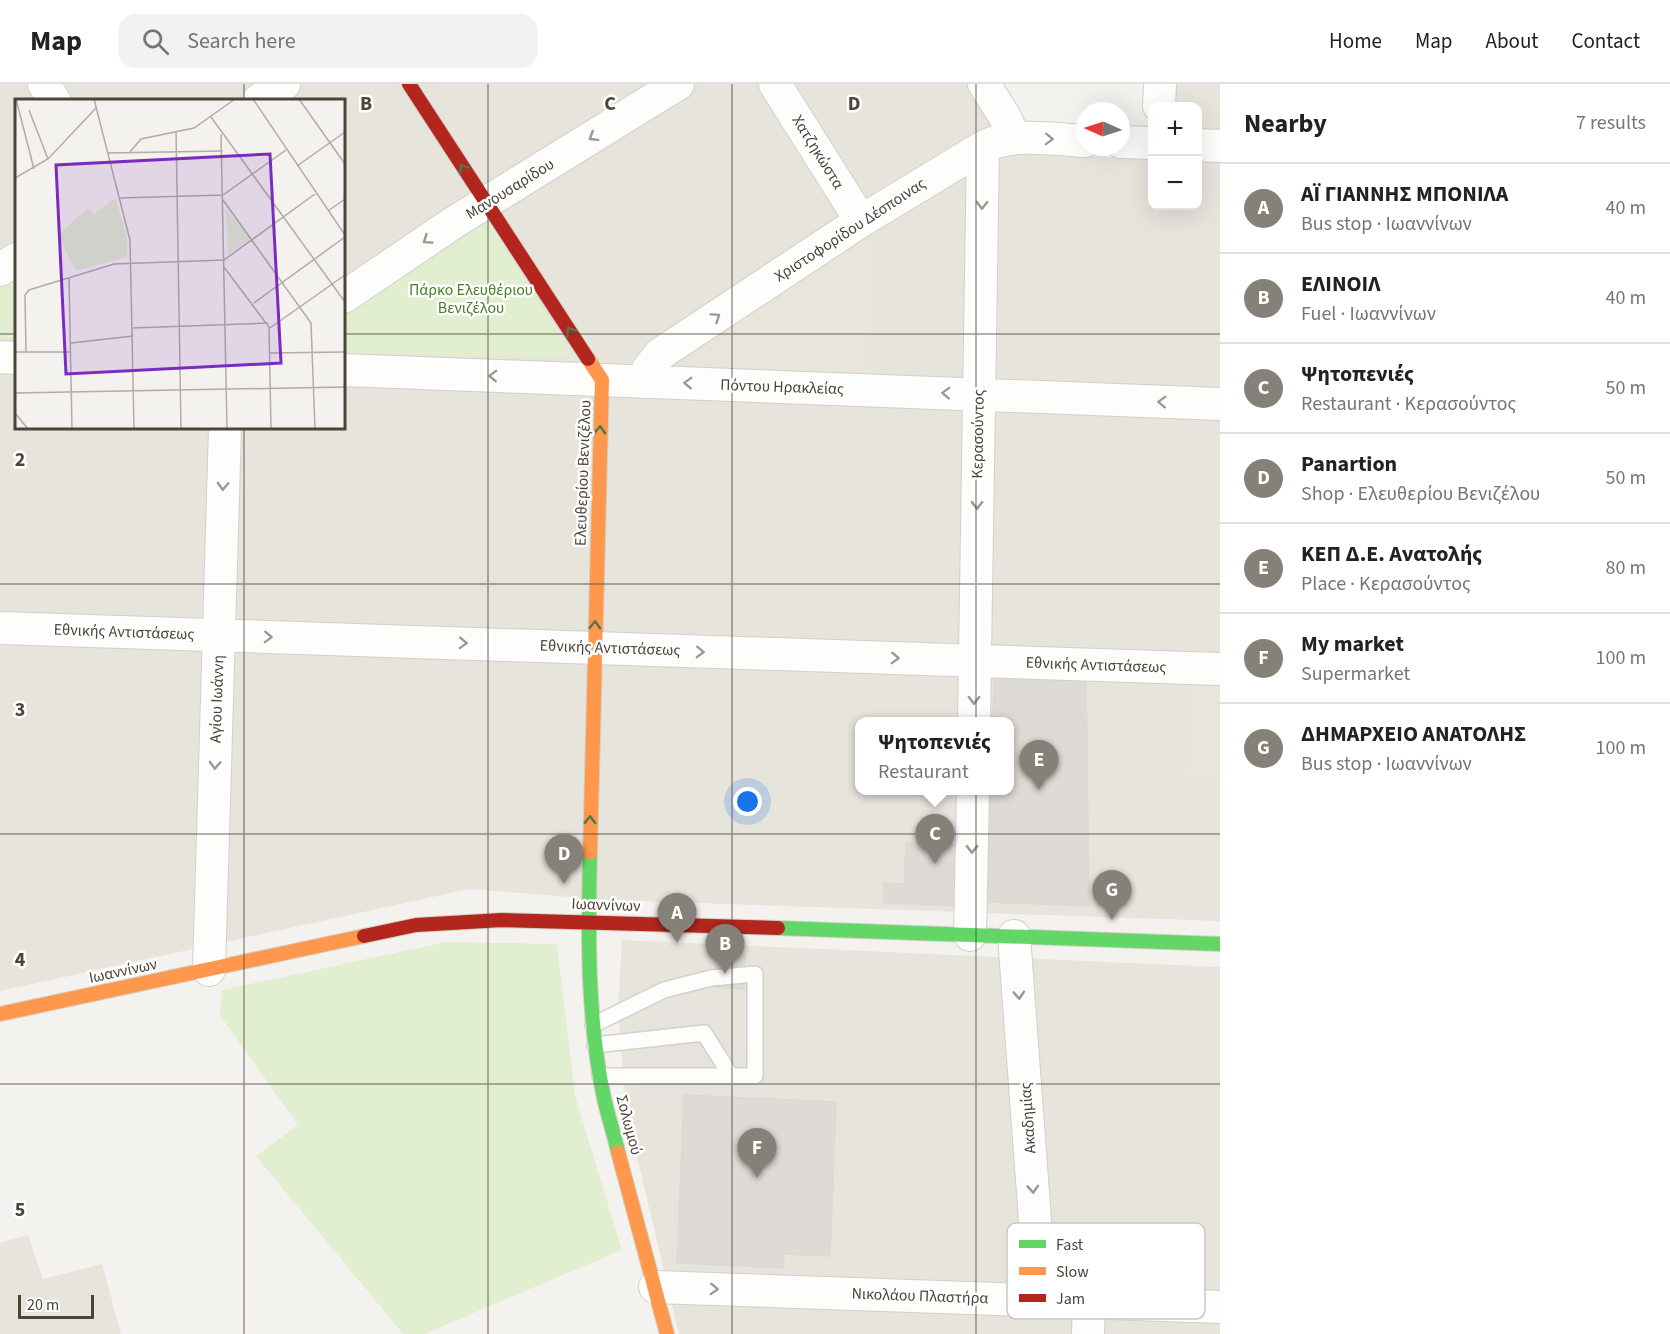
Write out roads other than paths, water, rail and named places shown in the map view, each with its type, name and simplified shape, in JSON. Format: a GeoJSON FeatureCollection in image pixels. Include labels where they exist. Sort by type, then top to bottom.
{"type":"FeatureCollection","features":[{"type":"Feature","properties":{"kind":"street"},"geometry":{"type":"LineString","coordinates":[[44,84],[53,99]]}},
{"type":"Feature","properties":{"kind":"street"},"geometry":{"type":"LineString","coordinates":[[261,99],[284,84]]}},
{"type":"Feature","properties":{"kind":"street","name":"Ελευθερίου Βενιζέλου"},"geometry":{"type":"LineString","coordinates":[[409,84],[602,380],[588,921]]}},
{"type":"Feature","properties":{"kind":"street","name":"Μανουσαρίδου"},"geometry":{"type":"LineString","coordinates":[[345,296],[453,223],[678,84]]}},
{"type":"Feature","properties":{"kind":"street","name":"Χατζηκώστα"},"geometry":{"type":"LineString","coordinates":[[775,84],[861,221]]}},
{"type":"Feature","properties":{"kind":"street"},"geometry":{"type":"LineString","coordinates":[[984,84],[1005,117],[1014,137]]}},
{"type":"Feature","properties":{"kind":"street"},"geometry":{"type":"LineString","coordinates":[[1159,102],[1160,84]]}},
{"type":"Feature","properties":{"kind":"street","name":"Χριστοφορίδου Δέσποινας"},"geometry":{"type":"LineString","coordinates":[[642,382],[648,369],[660,354],[861,221],[983,147],[1014,137],[1076,140]]}},
{"type":"Feature","properties":{"kind":"street"},"geometry":{"type":"LineString","coordinates":[[1130,142],[1148,143]]}},
{"type":"Feature","properties":{"kind":"street"},"geometry":{"type":"LineString","coordinates":[[1202,145],[1220,146]]}},
{"type":"Feature","properties":{"kind":"street","name":"Κερασούντος"},"geometry":{"type":"LineString","coordinates":[[974,717],[983,147]]}},
{"type":"Feature","properties":{"kind":"street"},"geometry":{"type":"LineString","coordinates":[[0,270],[15,260]]}},
{"type":"Feature","properties":{"kind":"street"},"geometry":{"type":"LineString","coordinates":[[0,357],[15,358]]}},
{"type":"Feature","properties":{"kind":"street","name":"Πόντου Ηρακλείας"},"geometry":{"type":"LineString","coordinates":[[345,370],[1220,404]]}},
{"type":"Feature","properties":{"kind":"street","name":"Αγίου Ιωάννη"},"geometry":{"type":"LineString","coordinates":[[209,970],[225,429]]}},
{"type":"Feature","properties":{"kind":"street","name":"Εθνικής Αντιστάσεως"},"geometry":{"type":"LineString","coordinates":[[0,628],[1220,669]]}},
{"type":"Feature","properties":{"kind":"street"},"geometry":{"type":"LineString","coordinates":[[970,935],[973,795]]}},
{"type":"Feature","properties":{"kind":"street","name":"Ιωαννίνων"},"geometry":{"type":"LineString","coordinates":[[0,1014],[416,925],[515,918],[1220,944]]}},
{"type":"Feature","properties":{"kind":"street","name":"Σολωμού"},"geometry":{"type":"LineString","coordinates":[[588,921],[593,1025],[600,1076],[667,1334]]}},
{"type":"Feature","properties":{"kind":"street","name":"Ακαδημίας"},"geometry":{"type":"LineString","coordinates":[[1014,936],[1035,1223]]}},
{"type":"Feature","properties":{"kind":"street","name":"Νικολάου Πλαστήρα"},"geometry":{"type":"LineString","coordinates":[[655,1287],[1007,1300]]}},
{"type":"Feature","properties":{"kind":"street","name":"Νικολάου Πλαστήρα"},"geometry":{"type":"LineString","coordinates":[[1205,1306],[1220,1307]]}},
{"type":"Feature","properties":{"kind":"street"},"geometry":{"type":"LineString","coordinates":[[1088,1319],[1088,1334]]}},
{"type":"Feature","properties":{"kind":"lane"},"geometry":{"type":"LineString","coordinates":[[593,1025],[664,990],[711,978],[755,974],[754,1076],[600,1076]]}},
{"type":"Feature","properties":{"kind":"lane"},"geometry":{"type":"LineString","coordinates":[[595,1045],[704,1033],[731,1076]]}},
{"type":"Feature","properties":{"kind":"place","name":"ΚΕΠ Δ.Ε. Ανατολής"},"geometry":{"type":"Point","coordinates":[1039,790]}},
{"type":"Feature","properties":{"kind":"place","name":"Ψητοπενιές"},"geometry":{"type":"Point","coordinates":[935,864]}},
{"type":"Feature","properties":{"kind":"place","name":"Panartion"},"geometry":{"type":"Point","coordinates":[564,884]}},
{"type":"Feature","properties":{"kind":"place","name":"ΔΗΜΑΡΧΕΙΟ ΑΝΑΤΟΛΗΣ"},"geometry":{"type":"Point","coordinates":[1112,920]}},
{"type":"Feature","properties":{"kind":"place","name":"ΑΪ ΓΙΑΝΝΗΣ ΜΠΟΝΙΛΑ"},"geometry":{"type":"Point","coordinates":[677,943]}},
{"type":"Feature","properties":{"kind":"place","name":"ΕΛΙΝΟΙΛ"},"geometry":{"type":"Point","coordinates":[725,974]}},
{"type":"Feature","properties":{"kind":"place","name":"My market"},"geometry":{"type":"Point","coordinates":[757,1178]}},
{"type":"Feature","properties":{"kind":"park label","name":"Πάρκο Ελευθέριου Βενιζέλου"},"geometry":{"type":"Point","coordinates":[471,299]}}]}
